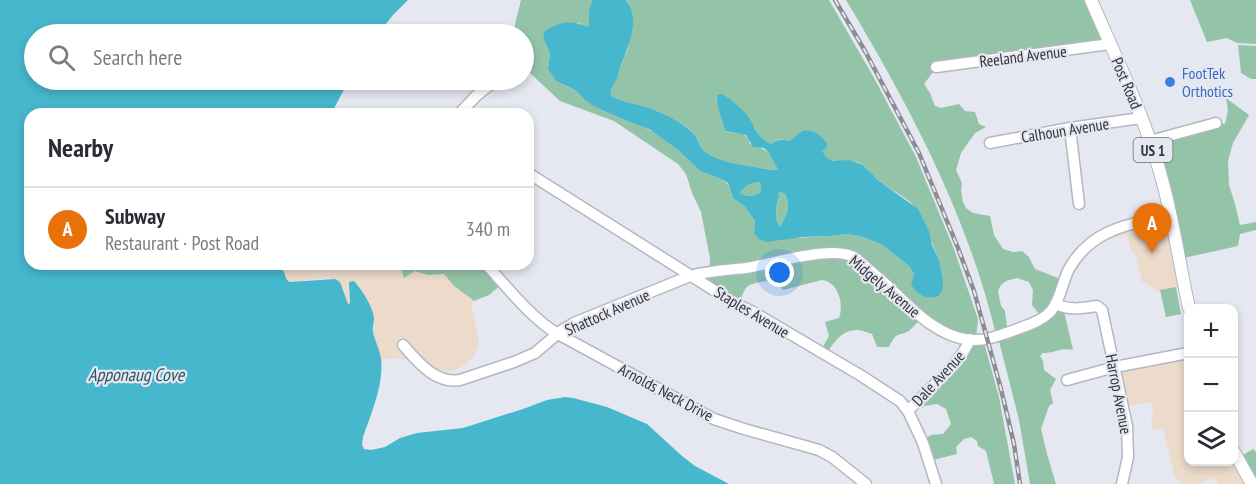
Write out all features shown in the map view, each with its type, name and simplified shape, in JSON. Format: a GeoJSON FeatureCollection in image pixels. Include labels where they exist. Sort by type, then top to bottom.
{"type":"FeatureCollection","features":[{"type":"Feature","properties":{"kind":"main road","name":"Post Road"},"geometry":{"type":"LineString","coordinates":[[1091,0],[1150,141],[1163,184],[1188,304]]}},
{"type":"Feature","properties":{"kind":"main road"},"geometry":{"type":"LineString","coordinates":[[1238,460],[1252,484]]}},
{"type":"Feature","properties":{"kind":"street","name":"Reeland Avenue"},"geometry":{"type":"LineString","coordinates":[[936,67],[1110,44]]}},
{"type":"Feature","properties":{"kind":"street"},"geometry":{"type":"LineString","coordinates":[[465,108],[484,90]]}},
{"type":"Feature","properties":{"kind":"street","name":"Calhoun Avenue"},"geometry":{"type":"LineString","coordinates":[[990,143],[1141,118]]}},
{"type":"Feature","properties":{"kind":"street"},"geometry":{"type":"LineString","coordinates":[[1150,141],[1216,123]]}},
{"type":"Feature","properties":{"kind":"street"},"geometry":{"type":"LineString","coordinates":[[1070,128],[1079,204]]}},
{"type":"Feature","properties":{"kind":"street","name":"Staples Avenue"},"geometry":{"type":"LineString","coordinates":[[534,178],[690,276],[900,401],[908,411],[923,443],[936,484]]}},
{"type":"Feature","properties":{"kind":"street"},"geometry":{"type":"LineString","coordinates":[[1056,304],[1069,269],[1092,242],[1113,230],[1170,216]]}},
{"type":"Feature","properties":{"kind":"street","name":"Midgely Avenue"},"geometry":{"type":"LineString","coordinates":[[690,276],[808,256],[847,254],[857,259],[928,322],[955,336],[970,339]]}},
{"type":"Feature","properties":{"kind":"street","name":"Arnolds Neck Drive"},"geometry":{"type":"LineString","coordinates":[[492,270],[545,326],[558,334],[714,419],[819,450],[832,457],[866,484]]}},
{"type":"Feature","properties":{"kind":"street","name":"Shattock Avenue"},"geometry":{"type":"LineString","coordinates":[[403,345],[418,362],[442,380],[465,379],[528,356],[542,348],[568,326],[690,276]]}},
{"type":"Feature","properties":{"kind":"street","name":"Harrop Avenue"},"geometry":{"type":"LineString","coordinates":[[1056,304],[1073,309],[1097,306],[1102,310],[1127,426],[1128,457],[1122,484]]}},
{"type":"Feature","properties":{"kind":"street","name":"Dale Avenue"},"geometry":{"type":"LineString","coordinates":[[908,411],[967,348],[970,339],[981,340],[998,336],[1031,324],[1044,317],[1056,304]]}},
{"type":"Feature","properties":{"kind":"street"},"geometry":{"type":"LineString","coordinates":[[1067,380],[1184,354]]}},
{"type":"Feature","properties":{"kind":"shaded area"},"geometry":{"type":"Polygon","coordinates":[[[1169,217],[1183,286],[1157,292],[1150,285],[1142,282],[1135,253],[1131,250],[1127,234],[1106,240],[1102,236],[1169,217]]]}},
{"type":"Feature","properties":{"kind":"shaded area"},"geometry":{"type":"Polygon","coordinates":[[[277,270],[401,270],[428,275],[444,274],[456,289],[465,292],[473,301],[472,308],[479,343],[474,356],[465,365],[453,371],[444,371],[410,360],[395,358],[381,360],[374,334],[374,320],[349,289],[350,303],[347,304],[345,296],[329,278],[290,282],[277,270]]]}},
{"type":"Feature","properties":{"kind":"shaded area"},"geometry":{"type":"Polygon","coordinates":[[[1184,354],[1184,466],[1237,466],[1251,484],[1218,484],[1212,478],[1199,484],[1182,484],[1175,477],[1164,429],[1153,429],[1151,416],[1153,406],[1150,402],[1123,407],[1115,366],[1184,354]]]}},
{"type":"Feature","properties":{"kind":"green space"},"geometry":{"type":"Polygon","coordinates":[[[521,0],[592,0],[589,10],[589,27],[578,23],[543,38],[550,53],[548,69],[556,81],[575,90],[593,106],[655,133],[678,150],[700,171],[728,184],[733,198],[745,207],[755,221],[754,233],[795,238],[846,234],[860,236],[881,244],[909,266],[914,274],[911,284],[939,260],[934,247],[914,206],[874,177],[863,165],[828,158],[801,132],[789,141],[780,140],[771,144],[764,141],[755,128],[716,97],[725,131],[747,137],[750,144],[771,155],[779,169],[773,170],[722,161],[707,153],[694,134],[678,121],[653,109],[611,96],[628,48],[629,3],[626,0],[829,0],[916,157],[954,249],[978,319],[976,339],[983,339],[999,397],[1015,484],[994,484],[986,451],[978,446],[977,441],[971,437],[964,439],[956,447],[957,454],[929,461],[921,442],[931,435],[943,434],[951,424],[946,409],[937,404],[923,408],[917,402],[969,345],[921,318],[911,329],[897,336],[889,347],[877,347],[872,334],[852,330],[838,338],[825,356],[820,352],[829,336],[825,322],[839,318],[841,307],[836,289],[828,282],[822,280],[783,290],[778,284],[771,282],[752,284],[744,291],[739,305],[693,277],[709,272],[710,258],[701,212],[686,174],[678,164],[614,121],[560,101],[534,77],[534,24],[515,24],[521,0]]]}},
{"type":"Feature","properties":{"kind":"green space"},"geometry":{"type":"Polygon","coordinates":[[[846,0],[1090,0],[1108,39],[936,68],[924,84],[935,106],[941,108],[959,104],[965,111],[975,112],[979,124],[986,127],[975,133],[961,153],[956,170],[962,183],[961,190],[966,208],[973,213],[990,216],[994,235],[1003,249],[1013,252],[1022,251],[1029,257],[1035,269],[1063,280],[1056,305],[1064,311],[1073,350],[1043,353],[1040,356],[1044,370],[1056,379],[1050,390],[1053,403],[1049,406],[1041,429],[1056,484],[1030,484],[1019,420],[998,337],[970,247],[953,204],[914,121],[846,0]],[[1017,278],[1006,281],[998,291],[1010,332],[1042,318],[1032,305],[1033,290],[1029,282],[1017,278]]]}},
{"type":"Feature","properties":{"kind":"green space"},"geometry":{"type":"Polygon","coordinates":[[[1190,0],[1256,0],[1256,44],[1237,43],[1227,38],[1207,42],[1190,0]]]}},
{"type":"Feature","properties":{"kind":"green space"},"geometry":{"type":"Polygon","coordinates":[[[1238,45],[1256,46],[1256,79],[1251,79],[1241,73],[1238,45]]]}},
{"type":"Feature","properties":{"kind":"green space"},"geometry":{"type":"Polygon","coordinates":[[[1226,98],[1249,115],[1233,143],[1228,161],[1229,185],[1240,225],[1256,222],[1256,230],[1240,234],[1238,246],[1179,259],[1153,156],[1160,136],[1216,123],[1225,124],[1228,110],[1226,98]]]}},
{"type":"Feature","properties":{"kind":"green space"},"geometry":{"type":"Polygon","coordinates":[[[759,182],[760,193],[750,196],[740,193],[748,185],[759,182]]]}},
{"type":"Feature","properties":{"kind":"green space"},"geometry":{"type":"Polygon","coordinates":[[[778,192],[785,194],[788,204],[780,227],[776,215],[778,192]]]}},
{"type":"Feature","properties":{"kind":"green space"},"geometry":{"type":"Polygon","coordinates":[[[490,270],[502,284],[489,295],[474,301],[456,288],[444,274],[428,275],[415,271],[404,278],[402,271],[490,270]]]}},
{"type":"Feature","properties":{"kind":"green space"},"geometry":{"type":"Polygon","coordinates":[[[1176,287],[1181,314],[1166,317],[1160,290],[1176,287]]]}},
{"type":"Feature","properties":{"kind":"green space"},"geometry":{"type":"Polygon","coordinates":[[[1253,449],[1256,452],[1256,484],[1238,458],[1253,449]]]}},
{"type":"Feature","properties":{"kind":"water","name":"Apponaug Cove"},"geometry":{"type":"Polygon","coordinates":[[[0,0],[408,0],[386,24],[24,24],[24,90],[344,90],[334,108],[24,108],[24,270],[282,270],[290,282],[335,279],[340,282],[348,304],[350,303],[349,282],[354,281],[372,309],[373,332],[381,359],[381,379],[363,437],[364,449],[385,447],[400,438],[417,433],[463,428],[547,400],[565,397],[607,407],[647,424],[695,466],[729,484],[0,484],[0,0]]]}},
{"type":"Feature","properties":{"kind":"water"},"geometry":{"type":"Polygon","coordinates":[[[592,0],[626,0],[632,14],[631,37],[611,96],[653,109],[687,127],[701,147],[713,157],[733,164],[778,169],[769,153],[764,148],[753,147],[746,135],[725,131],[717,100],[717,95],[722,94],[743,111],[759,135],[771,144],[780,140],[789,141],[801,132],[812,131],[827,143],[827,147],[822,151],[826,157],[833,161],[849,160],[863,165],[878,180],[918,209],[939,260],[943,282],[942,291],[938,296],[926,297],[919,294],[911,284],[914,274],[909,266],[881,244],[860,236],[846,234],[766,242],[759,239],[754,233],[755,221],[745,207],[733,198],[728,183],[700,171],[678,150],[649,129],[593,106],[575,90],[556,81],[548,69],[550,53],[543,38],[545,31],[567,23],[589,27],[589,10],[592,0]],[[759,182],[748,185],[740,193],[750,196],[760,193],[759,182]],[[779,192],[776,214],[780,227],[788,207],[785,194],[779,192]]]}},
{"type":"Feature","properties":{"kind":"railway"},"geometry":{"type":"LineString","coordinates":[[835,0],[919,153],[958,248],[974,291],[1001,389],[1014,444],[1020,484]]}},
{"type":"Feature","properties":{"kind":"place","name":"FootTek Orthotics"},"geometry":{"type":"Point","coordinates":[1170,82]}},
{"type":"Feature","properties":{"kind":"place","name":"Subway"},"geometry":{"type":"Point","coordinates":[1152,253]}}]}
